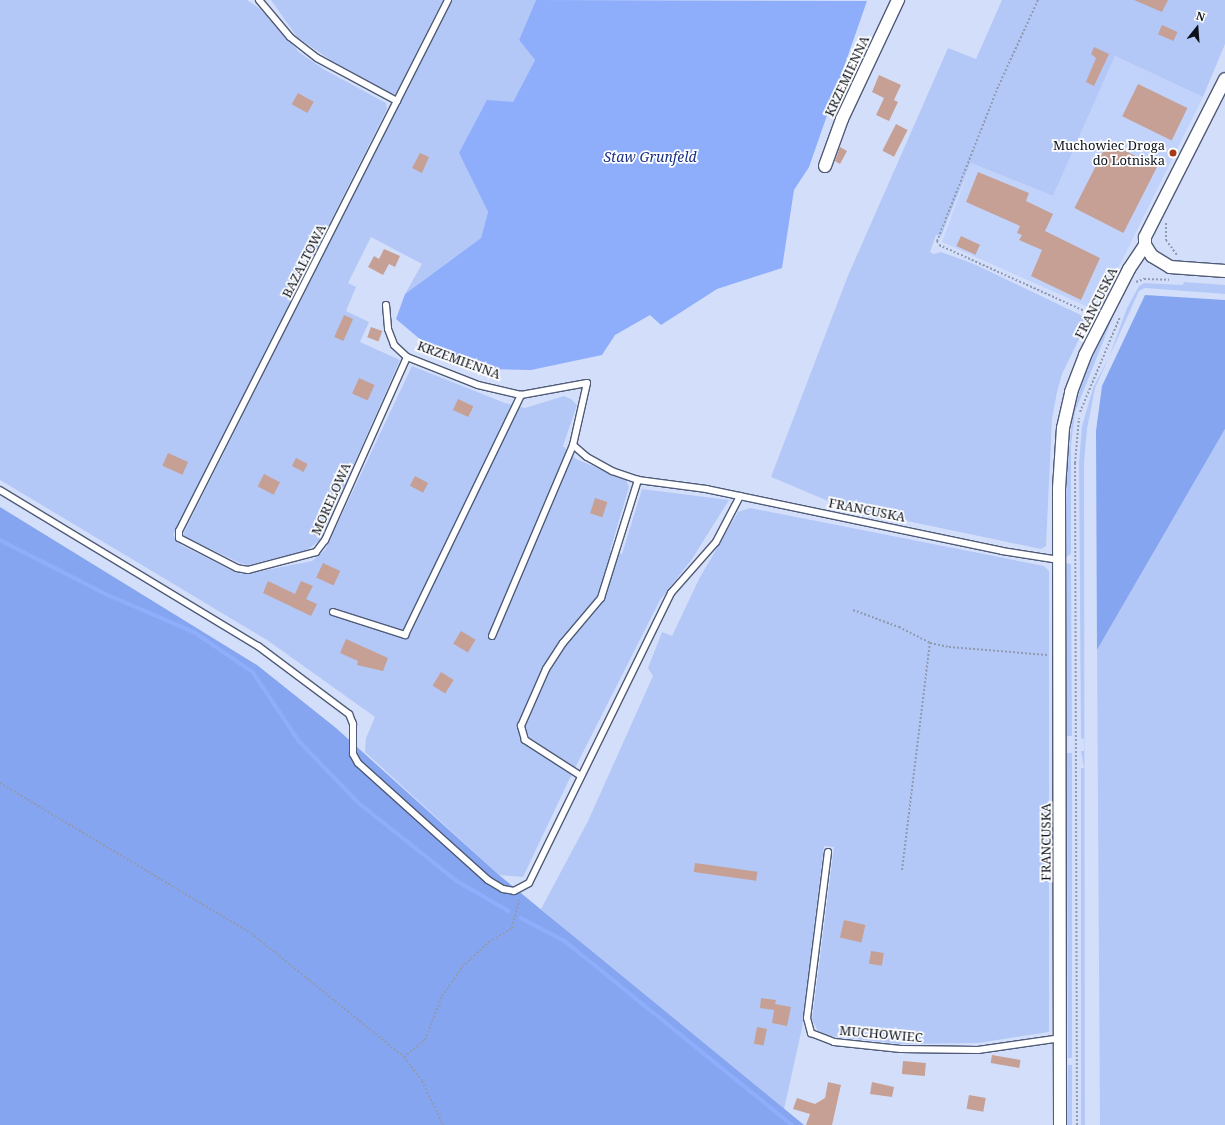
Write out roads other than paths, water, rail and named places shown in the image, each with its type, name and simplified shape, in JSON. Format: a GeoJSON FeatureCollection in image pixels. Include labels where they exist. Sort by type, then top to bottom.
{"type":"FeatureCollection","features":[{"type":"Feature","properties":{"kind":"street","name":"KRZEMIENNA"},"geometry":{"type":"LineString","coordinates":[[825,166],[842,119],[898,0]]}},
{"type":"Feature","properties":{"kind":"street","name":"FRANCUSKA"},"geometry":{"type":"LineString","coordinates":[[1060,1125],[1060,464],[1065,417],[1077,373],[1129,269],[1145,245],[1145,237],[1225,79]]}},
{"type":"Feature","properties":{"kind":"street"},"geometry":{"type":"LineString","coordinates":[[1145,245],[1152,256],[1170,266],[1225,270]]}},
{"type":"Feature","properties":{"kind":"lane"},"geometry":{"type":"LineString","coordinates":[[259,0],[290,37],[317,58],[397,101]]}},
{"type":"Feature","properties":{"kind":"lane","name":"BAZALTOWA"},"geometry":{"type":"LineString","coordinates":[[178,531],[448,0]]}},
{"type":"Feature","properties":{"kind":"lane","name":"KRZEMIENNA"},"geometry":{"type":"LineString","coordinates":[[386,305],[388,329],[394,345],[407,357],[478,385],[522,395],[587,383],[573,445]]}},
{"type":"Feature","properties":{"kind":"lane","name":"MORELOWA"},"geometry":{"type":"LineString","coordinates":[[178,531],[179,538],[184,542],[237,568],[248,570],[316,552],[325,540],[407,357]]}},
{"type":"Feature","properties":{"kind":"lane"},"geometry":{"type":"LineString","coordinates":[[333,612],[405,635],[522,395]]}},
{"type":"Feature","properties":{"kind":"lane"},"geometry":{"type":"LineString","coordinates":[[492,636],[573,445],[587,458],[638,480],[601,598],[563,643],[551,663],[521,726],[525,740],[581,776]]}},
{"type":"Feature","properties":{"kind":"lane","name":"FRANCUSKA"},"geometry":{"type":"LineString","coordinates":[[638,480],[740,496],[994,550],[1060,560]]}},
{"type":"Feature","properties":{"kind":"lane"},"geometry":{"type":"LineString","coordinates":[[0,490],[275,657],[348,714],[353,724],[353,754],[358,763],[488,880],[503,889],[521,889],[529,883],[671,593],[716,542],[740,496]]}},
{"type":"Feature","properties":{"kind":"lane","name":"MUCHOWIEC"},"geometry":{"type":"LineString","coordinates":[[828,852],[807,1018],[811,1033],[834,1042],[902,1049],[978,1050],[1061,1038]]}},
{"type":"Feature","properties":{"kind":"water","name":"Staw Grunfeld"},"geometry":{"type":"Polygon","coordinates":[[[536,0],[867,1],[809,167],[794,190],[782,268],[717,289],[661,325],[650,315],[615,335],[602,355],[531,370],[485,369],[434,351],[396,319],[405,294],[481,238],[488,212],[459,153],[487,100],[513,102],[535,60],[519,40],[536,0]]]}},
{"type":"Feature","properties":{"kind":"waterway"},"geometry":{"type":"LineString","coordinates":[[0,540],[108,595],[194,632],[253,672],[299,741],[359,803],[457,881],[509,911]]}},
{"type":"Feature","properties":{"kind":"waterway"},"geometry":{"type":"LineString","coordinates":[[521,918],[565,941],[792,1125]]}},
{"type":"Feature","properties":{"kind":"place","name":"Muchowiec Droga do Lotniska"},"geometry":{"type":"Point","coordinates":[1173,153]}}]}
